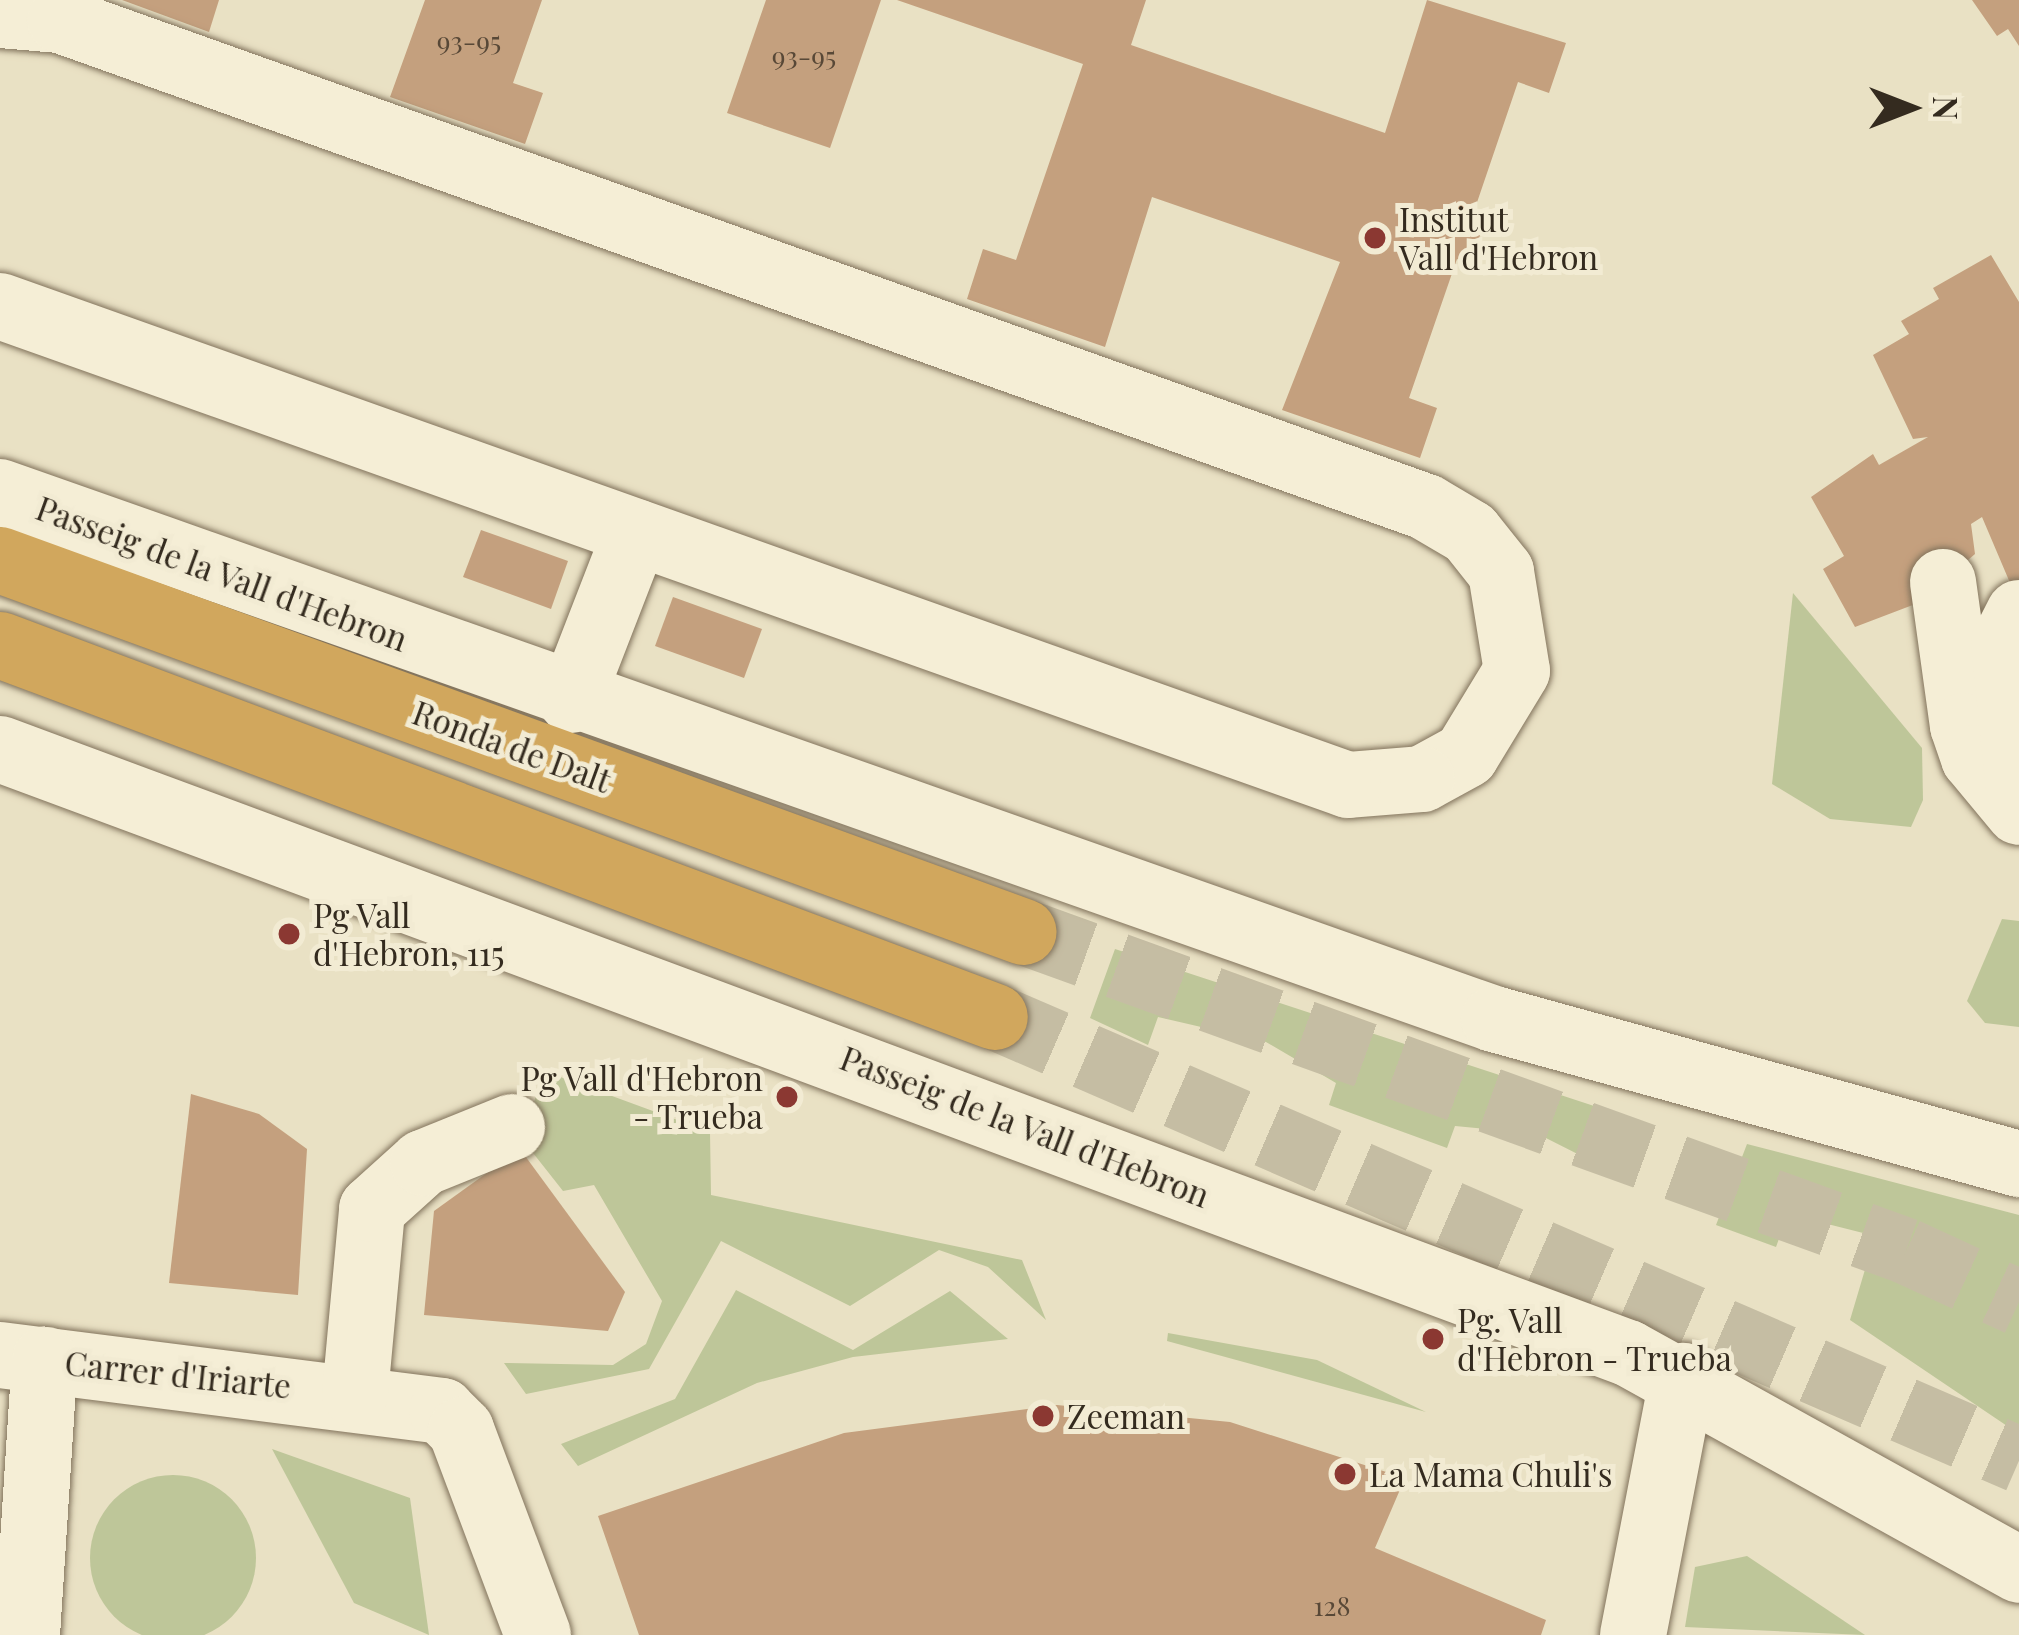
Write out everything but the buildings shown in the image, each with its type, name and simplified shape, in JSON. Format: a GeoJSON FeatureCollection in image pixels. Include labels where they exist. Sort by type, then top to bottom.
{"type":"FeatureCollection","features":[{"type":"Feature","properties":{"kind":"highway","name":"Ronda de Dalt"},"geometry":{"type":"LineString","coordinates":[[0,560],[1024,932]]}},
{"type":"Feature","properties":{"kind":"highway"},"geometry":{"type":"LineString","coordinates":[[0,645],[995,1017]]}},
{"type":"Feature","properties":{"kind":"street"},"geometry":{"type":"LineString","coordinates":[[0,15],[60,20],[1426,507],[1470,533],[1501,572],[1517,671],[1466,754],[1422,779],[1348,784],[0,307]]}},
{"type":"Feature","properties":{"kind":"street","name":"Passeig de la Vall d'Hebron"},"geometry":{"type":"LineString","coordinates":[[0,492],[571,700],[1494,1019],[2019,1164]]}},
{"type":"Feature","properties":{"kind":"street"},"geometry":{"type":"LineString","coordinates":[[571,700],[636,532]]}},
{"type":"Feature","properties":{"kind":"street"},"geometry":{"type":"LineString","coordinates":[[1943,582],[1963,726],[1974,758],[2019,812]]}},
{"type":"Feature","properties":{"kind":"street"},"geometry":{"type":"LineString","coordinates":[[2019,613],[2004,642],[2019,789]]}},
{"type":"Feature","properties":{"kind":"street","name":"Passeig de la Vall d'Hebron"},"geometry":{"type":"LineString","coordinates":[[0,748],[1683,1376],[2019,1570]]}},
{"type":"Feature","properties":{"kind":"street"},"geometry":{"type":"LineString","coordinates":[[355,1394],[372,1208],[423,1163],[512,1126]]}},
{"type":"Feature","properties":{"kind":"street"},"geometry":{"type":"LineString","coordinates":[[22,1358],[27,1635]]}},
{"type":"Feature","properties":{"kind":"street","name":"Carrer d'Iriarte"},"geometry":{"type":"LineString","coordinates":[[22,1358],[418,1401],[461,1430],[538,1635]]}},
{"type":"Feature","properties":{"kind":"street"},"geometry":{"type":"LineString","coordinates":[[1634,1635],[1683,1376]]}},
{"type":"Feature","properties":{"kind":"green space"},"geometry":{"type":"Polygon","coordinates":[[[1793,593],[1922,748],[1923,800],[1911,827],[1830,819],[1772,784],[1793,593]]]}},
{"type":"Feature","properties":{"kind":"green space"},"geometry":{"type":"Polygon","coordinates":[[[2002,919],[2019,921],[2019,1027],[1985,1023],[1967,1001],[2002,919]]]}},
{"type":"Feature","properties":{"kind":"green space"},"geometry":{"type":"Polygon","coordinates":[[[1115,949],[1652,1125],[1631,1181],[1538,1134],[1455,1126],[1447,1148],[1329,1105],[1336,1083],[1266,1042],[1158,1017],[1148,1045],[1090,1018],[1115,949]]]}},
{"type":"Feature","properties":{"kind":"green space"},"geometry":{"type":"Polygon","coordinates":[[[544,1071],[710,1132],[711,1195],[1022,1260],[1046,1320],[988,1267],[939,1250],[850,1306],[721,1241],[649,1369],[526,1394],[504,1363],[613,1365],[646,1344],[662,1301],[594,1185],[563,1191],[522,1139],[544,1071]]]}},
{"type":"Feature","properties":{"kind":"green space"},"geometry":{"type":"Polygon","coordinates":[[[1747,1144],[2019,1215],[2019,1434],[1850,1320],[1875,1236],[1788,1214],[1776,1247],[1716,1225],[1747,1144]]]}},
{"type":"Feature","properties":{"kind":"green space"},"geometry":{"type":"Polygon","coordinates":[[[736,1290],[853,1350],[950,1291],[1008,1339],[853,1357],[757,1383],[578,1466],[561,1444],[675,1399],[736,1290]]]}},
{"type":"Feature","properties":{"kind":"green space"},"geometry":{"type":"Polygon","coordinates":[[[1168,1333],[1317,1360],[1426,1412],[1167,1341],[1168,1333]]]}},
{"type":"Feature","properties":{"kind":"green space"},"geometry":{"type":"Polygon","coordinates":[[[272,1449],[410,1498],[429,1635],[354,1603],[272,1449]]]}},
{"type":"Feature","properties":{"kind":"green space"},"geometry":{"type":"Polygon","coordinates":[[[173,1475],[205,1482],[232,1499],[249,1526],[256,1558],[249,1590],[232,1617],[205,1634],[173,1641],[141,1634],[114,1617],[97,1590],[90,1558],[97,1526],[114,1499],[141,1482],[173,1475]]]}},
{"type":"Feature","properties":{"kind":"green space"},"geometry":{"type":"Polygon","coordinates":[[[1747,1556],[1865,1635],[1685,1627],[1695,1567],[1747,1556]]]}},
{"type":"Feature","properties":{"kind":"tunnel"},"geometry":{"type":"LineString","coordinates":[[1024,932],[1906,1251],[2019,1303]]}},
{"type":"Feature","properties":{"kind":"tunnel"},"geometry":{"type":"LineString","coordinates":[[995,1017],[2019,1460]]}},
{"type":"Feature","properties":{"kind":"place","name":"Institut Vall d'Hebron"},"geometry":{"type":"Point","coordinates":[1375,238]}},
{"type":"Feature","properties":{"kind":"place","name":"Pg Vall d'Hebron, 115"},"geometry":{"type":"Point","coordinates":[289,934]}},
{"type":"Feature","properties":{"kind":"place","name":"Pg Vall d'Hebron - Trueba"},"geometry":{"type":"Point","coordinates":[787,1097]}},
{"type":"Feature","properties":{"kind":"place","name":"Pg. Vall d'Hebron - Trueba"},"geometry":{"type":"Point","coordinates":[1433,1339]}},
{"type":"Feature","properties":{"kind":"place","name":"Zeeman"},"geometry":{"type":"Point","coordinates":[1043,1416]}},
{"type":"Feature","properties":{"kind":"place","name":"La Mama Chuli's"},"geometry":{"type":"Point","coordinates":[1345,1474]}}]}
